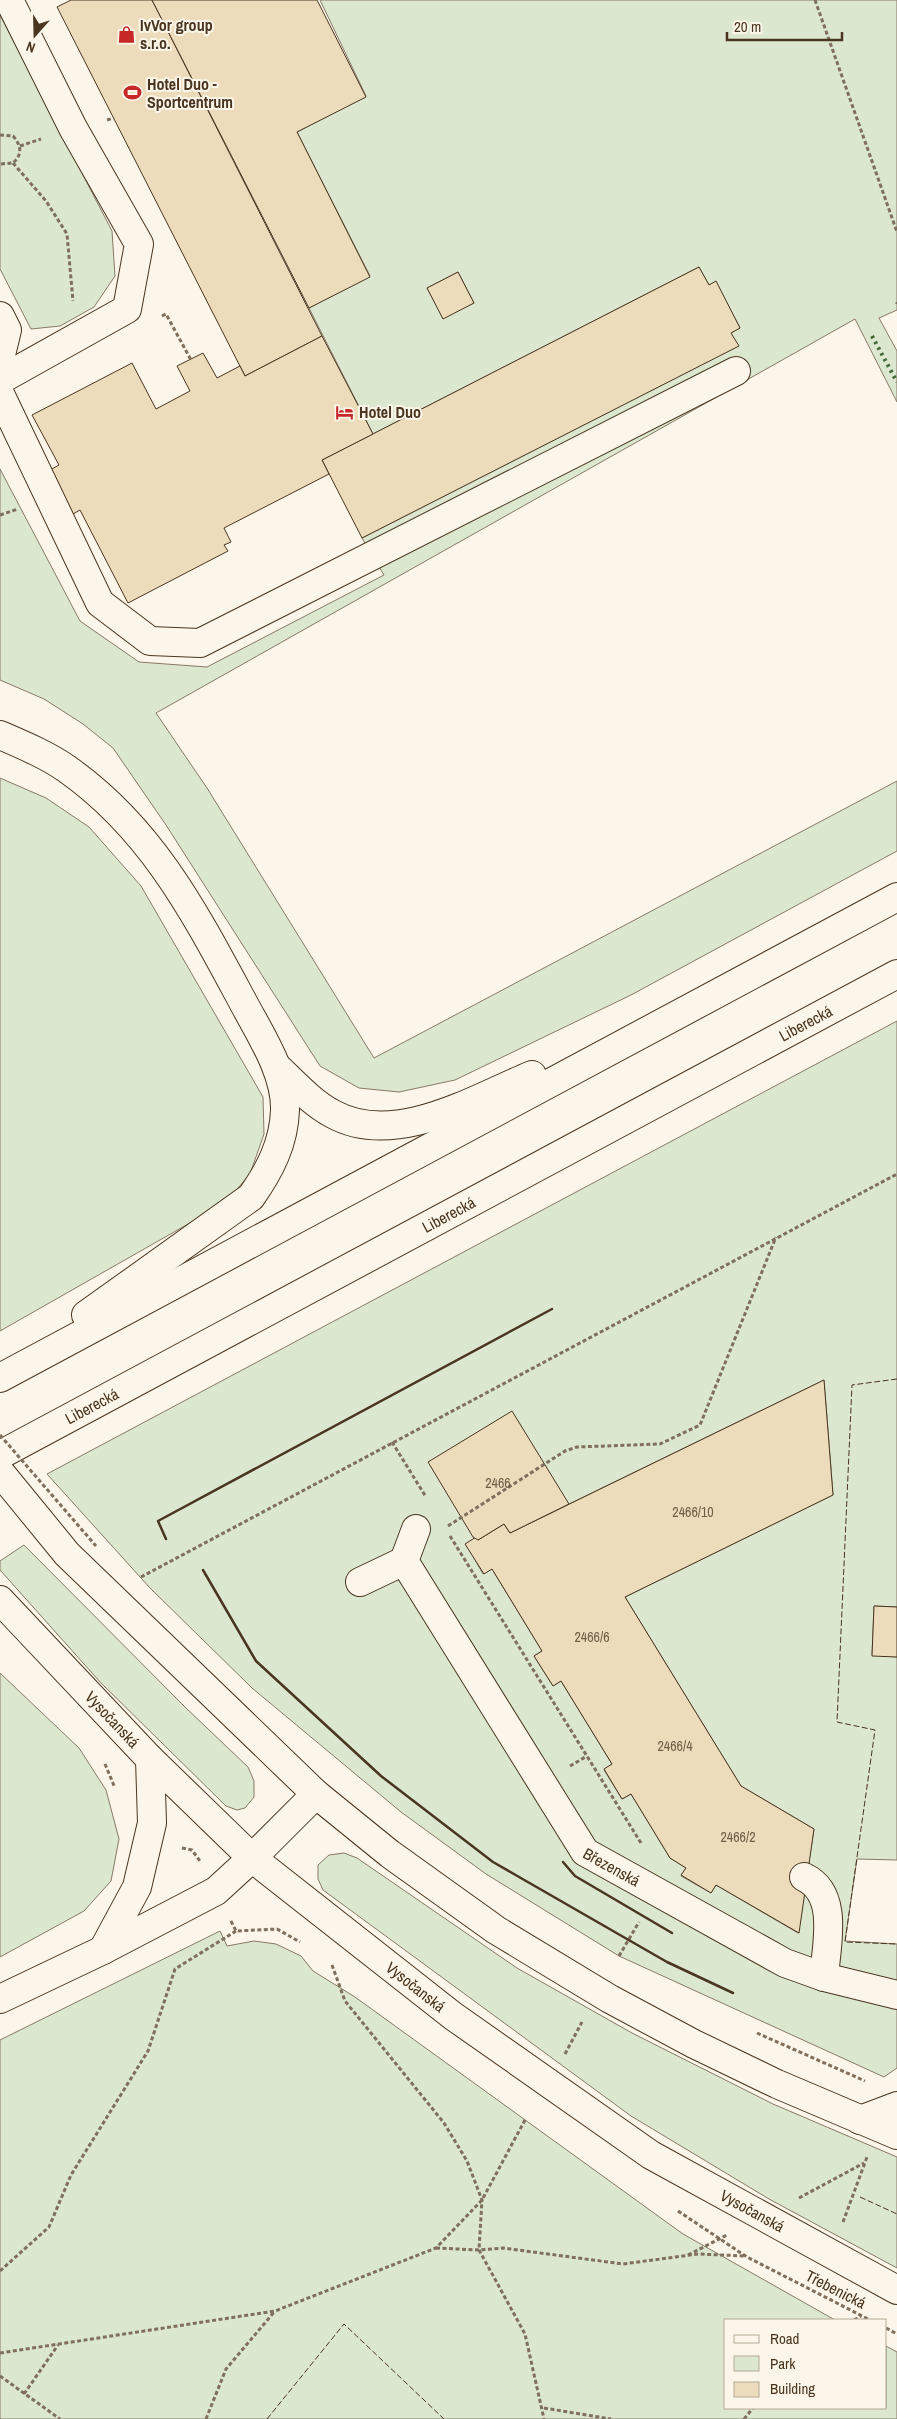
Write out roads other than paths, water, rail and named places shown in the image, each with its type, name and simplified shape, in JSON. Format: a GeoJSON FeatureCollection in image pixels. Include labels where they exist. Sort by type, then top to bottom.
{"type":"FeatureCollection","features":[{"type":"Feature","properties":{"kind":"main road"},"geometry":{"type":"LineString","coordinates":[[0,380],[127,309],[139,244],[73,128],[9,0]]}},
{"type":"Feature","properties":{"kind":"main road"},"geometry":{"type":"LineString","coordinates":[[0,316],[7,330],[0,359]]}},
{"type":"Feature","properties":{"kind":"main road"},"geometry":{"type":"LineString","coordinates":[[0,394],[100,603],[150,641],[200,643],[736,371]]}},
{"type":"Feature","properties":{"kind":"main road"},"geometry":{"type":"LineString","coordinates":[[0,735],[28,747],[66,768],[100,794],[131,824],[166,868],[221,961],[277,1067],[285,1109],[279,1145],[270,1170],[251,1197],[0,1378]]}},
{"type":"Feature","properties":{"kind":"main road"},"geometry":{"type":"LineString","coordinates":[[0,1378],[897,897]]}},
{"type":"Feature","properties":{"kind":"main road","name":"Liberecká"},"geometry":{"type":"LineString","coordinates":[[0,1455],[897,974]]}},
{"type":"Feature","properties":{"kind":"main road"},"geometry":{"type":"LineString","coordinates":[[277,1067],[332,1114],[355,1123],[390,1127],[426,1119],[681,1013]]}},
{"type":"Feature","properties":{"kind":"main road"},"geometry":{"type":"LineString","coordinates":[[0,1472],[67,1554],[316,1794],[390,1854],[496,1930],[602,1994],[736,2064],[878,2127],[897,2106]]}},
{"type":"Feature","properties":{"kind":"main road"},"geometry":{"type":"LineString","coordinates":[[360,1582],[404,1561],[416,1530]]}},
{"type":"Feature","properties":{"kind":"main road","name":"Březenská"},"geometry":{"type":"LineString","coordinates":[[404,1561],[585,1852],[785,1964],[824,1978],[897,1995]]}},
{"type":"Feature","properties":{"kind":"main road","name":"Vysočanská"},"geometry":{"type":"LineString","coordinates":[[0,1600],[150,1759],[252,1858],[453,2016],[651,2154],[897,2290]]}},
{"type":"Feature","properties":{"kind":"main road"},"geometry":{"type":"LineString","coordinates":[[103,1950],[137,1888],[152,1823],[150,1759]]}},
{"type":"Feature","properties":{"kind":"main road"},"geometry":{"type":"LineString","coordinates":[[0,1999],[103,1950],[216,1892],[316,1794]]}},
{"type":"Feature","properties":{"kind":"main road"},"geometry":{"type":"LineString","coordinates":[[804,1876],[822,1893],[828,1910],[824,1978]]}},
{"type":"Feature","properties":{"kind":"place","name":"IvVor group s.r.o."},"geometry":{"type":"Point","coordinates":[126,34]}},
{"type":"Feature","properties":{"kind":"place","name":"Hotel Duo - Sportcentrum"},"geometry":{"type":"Point","coordinates":[133,93]}},
{"type":"Feature","properties":{"kind":"place","name":"Hotel Duo"},"geometry":{"type":"Point","coordinates":[345,412]}}]}
